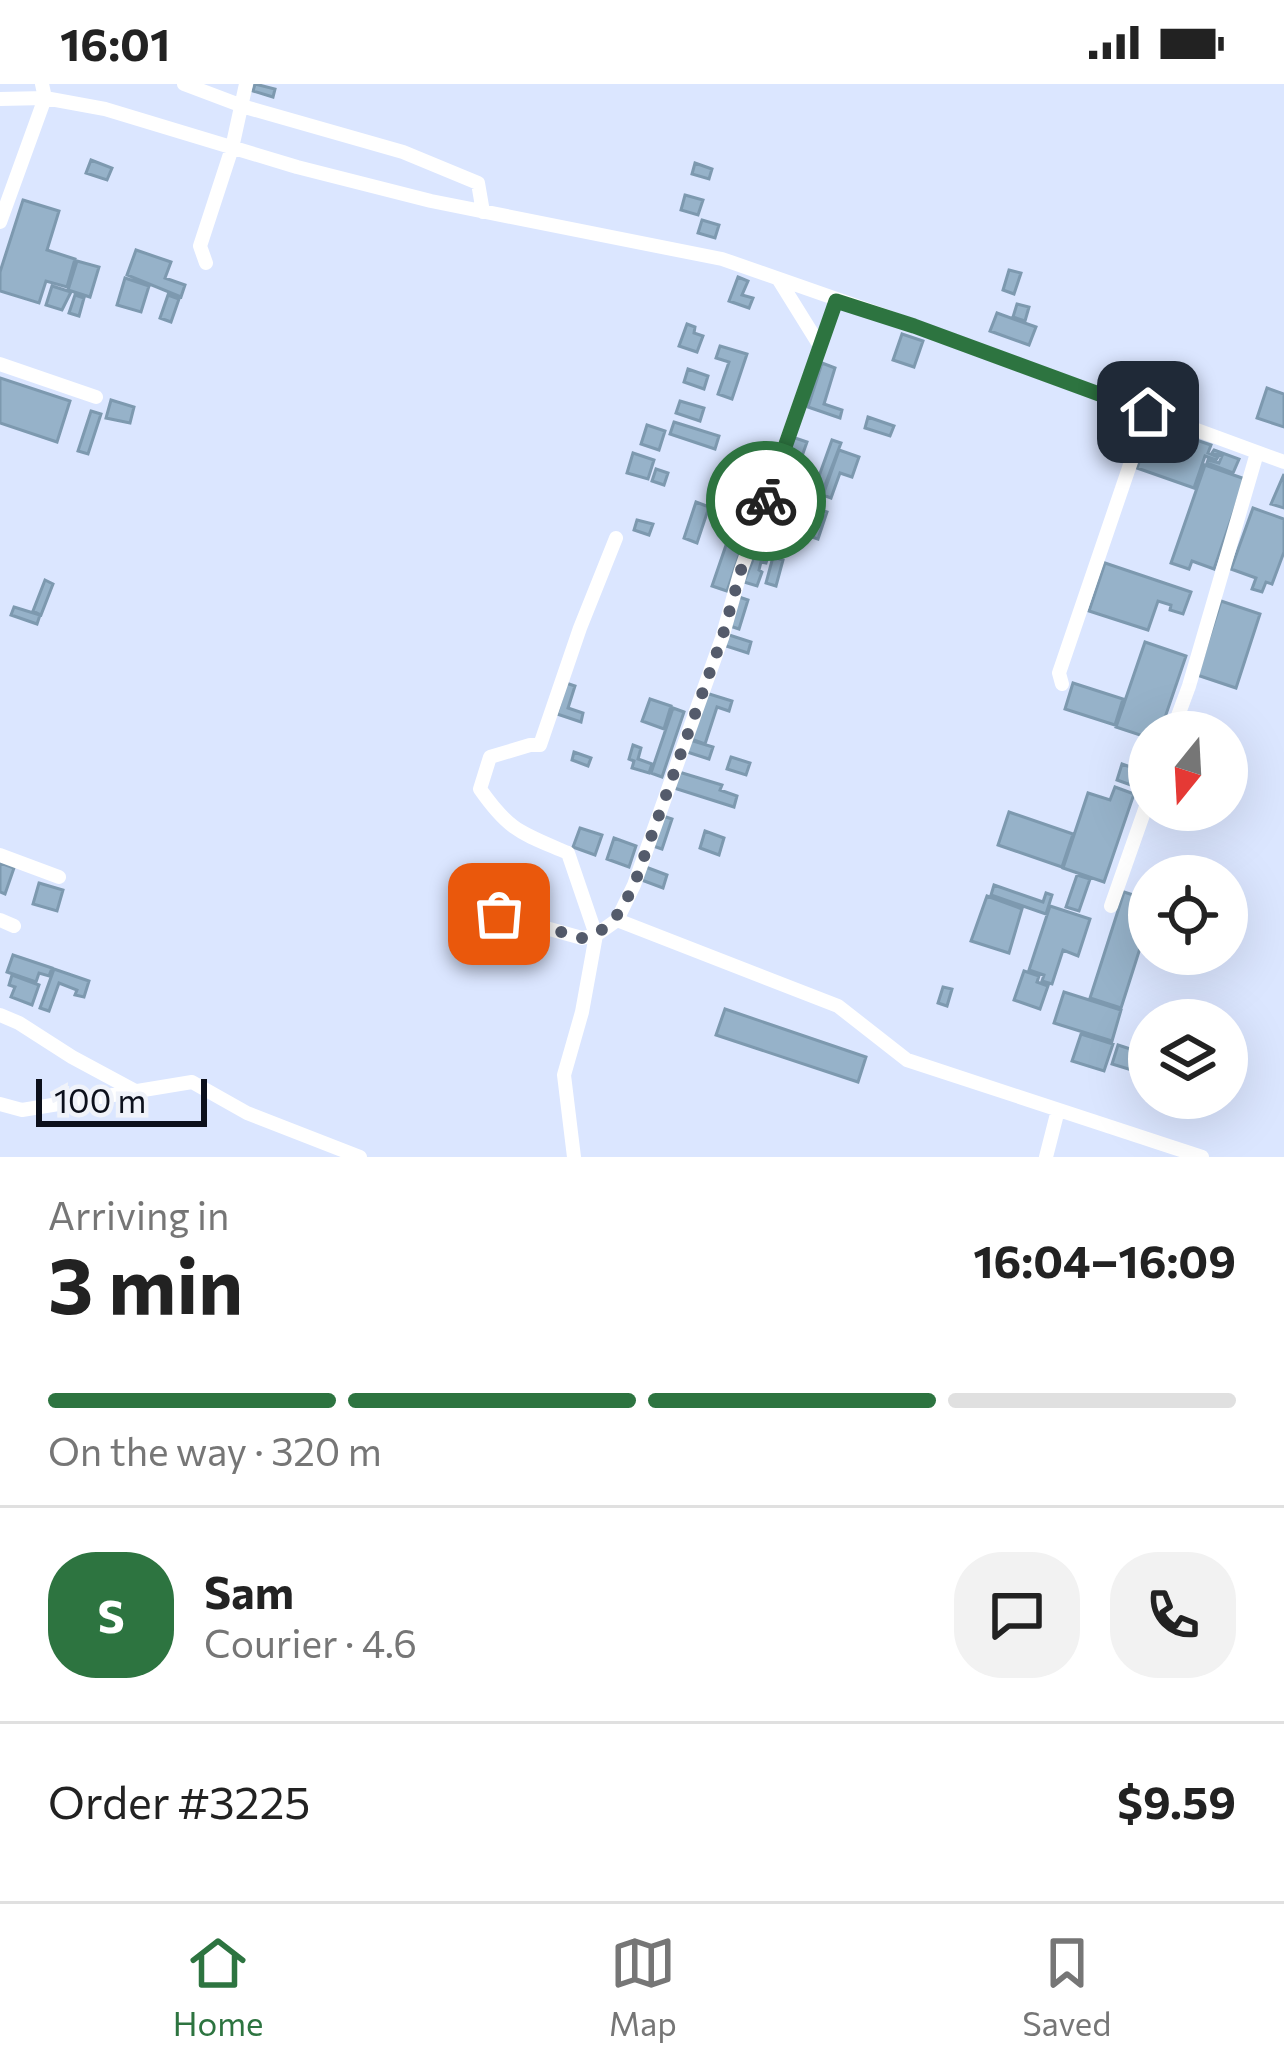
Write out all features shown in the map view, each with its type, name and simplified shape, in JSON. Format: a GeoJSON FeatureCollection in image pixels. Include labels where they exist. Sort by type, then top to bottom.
{"type":"FeatureCollection","features":[{"type":"Feature","properties":{"kind":"street"},"geometry":{"type":"LineString","coordinates":[[184,84],[404,152],[478,183],[483,212]]}},
{"type":"Feature","properties":{"kind":"street"},"geometry":{"type":"LineString","coordinates":[[206,263],[200,246],[232,148],[246,84]]}},
{"type":"Feature","properties":{"kind":"street"},"geometry":{"type":"LineString","coordinates":[[0,222],[44,91]]}},
{"type":"Feature","properties":{"kind":"street"},"geometry":{"type":"LineString","coordinates":[[0,99],[44,91],[431,201],[722,259],[1284,462]]}},
{"type":"Feature","properties":{"kind":"street"},"geometry":{"type":"LineString","coordinates":[[779,280],[820,346]]}},
{"type":"Feature","properties":{"kind":"street"},"geometry":{"type":"LineString","coordinates":[[499,914],[582,938],[596,935],[616,920],[634,885],[722,638],[741,570],[836,301]]}},
{"type":"Feature","properties":{"kind":"street"},"geometry":{"type":"LineString","coordinates":[[0,364],[96,397]]}},
{"type":"Feature","properties":{"kind":"street"},"geometry":{"type":"LineString","coordinates":[[1062,684],[1058,673],[1148,412]]}},
{"type":"Feature","properties":{"kind":"street"},"geometry":{"type":"LineString","coordinates":[[1180,711],[1257,453]]}},
{"type":"Feature","properties":{"kind":"street"},"geometry":{"type":"LineString","coordinates":[[574,1157],[564,1076],[596,935],[568,853],[515,830],[480,789],[490,757],[540,746],[616,538]]}},
{"type":"Feature","properties":{"kind":"street"},"geometry":{"type":"LineString","coordinates":[[1111,906],[1137,831]]}},
{"type":"Feature","properties":{"kind":"street"},"geometry":{"type":"LineString","coordinates":[[0,855],[59,877]]}},
{"type":"Feature","properties":{"kind":"street"},"geometry":{"type":"LineString","coordinates":[[616,920],[838,1006],[907,1060],[1202,1157]]}},
{"type":"Feature","properties":{"kind":"street"},"geometry":{"type":"LineString","coordinates":[[0,1016],[19,1022],[136,1092]]}},
{"type":"Feature","properties":{"kind":"street"},"geometry":{"type":"LineString","coordinates":[[0,1119],[22,1110],[192,1082],[248,1113],[360,1157]]}},
{"type":"Feature","properties":{"kind":"street"},"geometry":{"type":"LineString","coordinates":[[0,1104],[22,1110]]}},
{"type":"Feature","properties":{"kind":"street"},"geometry":{"type":"LineString","coordinates":[[1046,1157],[1058,1110]]}},
{"type":"Feature","properties":{"kind":"building"},"geometry":{"type":"Polygon","coordinates":[[[255,84],[275,89],[273,97],[253,91],[255,84]]]}},
{"type":"Feature","properties":{"kind":"building"},"geometry":{"type":"Polygon","coordinates":[[[91,160],[112,168],[107,180],[86,173],[91,160]]]}},
{"type":"Feature","properties":{"kind":"building"},"geometry":{"type":"Polygon","coordinates":[[[695,163],[712,169],[709,179],[692,174],[695,163]]]}},
{"type":"Feature","properties":{"kind":"building"},"geometry":{"type":"Polygon","coordinates":[[[685,195],[703,200],[698,215],[681,210],[685,195]]]}},
{"type":"Feature","properties":{"kind":"building"},"geometry":{"type":"Polygon","coordinates":[[[23,200],[59,211],[47,250],[75,259],[67,287],[46,281],[39,303],[0,291],[0,272],[23,200]]]}},
{"type":"Feature","properties":{"kind":"building"},"geometry":{"type":"Polygon","coordinates":[[[702,220],[719,225],[715,238],[698,233],[702,220]]]}},
{"type":"Feature","properties":{"kind":"building"},"geometry":{"type":"Polygon","coordinates":[[[136,250],[171,262],[165,278],[185,285],[181,297],[127,275],[136,250]]]}},
{"type":"Feature","properties":{"kind":"building"},"geometry":{"type":"Polygon","coordinates":[[[77,261],[99,267],[90,297],[68,290],[77,261]]]}},
{"type":"Feature","properties":{"kind":"building"},"geometry":{"type":"Polygon","coordinates":[[[1009,270],[1021,273],[1014,294],[1003,290],[1009,270]]]}},
{"type":"Feature","properties":{"kind":"building"},"geometry":{"type":"Polygon","coordinates":[[[738,277],[748,281],[742,295],[753,298],[749,308],[729,301],[738,277]]]}},
{"type":"Feature","properties":{"kind":"building"},"geometry":{"type":"Polygon","coordinates":[[[125,278],[149,286],[141,312],[117,305],[125,278]]]}},
{"type":"Feature","properties":{"kind":"building"},"geometry":{"type":"Polygon","coordinates":[[[52,286],[71,292],[62,310],[46,305],[52,286]]]}},
{"type":"Feature","properties":{"kind":"building"},"geometry":{"type":"Polygon","coordinates":[[[75,295],[84,298],[79,316],[69,313],[75,295]]]}},
{"type":"Feature","properties":{"kind":"building"},"geometry":{"type":"Polygon","coordinates":[[[168,295],[179,299],[171,322],[160,318],[168,295]]]}},
{"type":"Feature","properties":{"kind":"building"},"geometry":{"type":"Polygon","coordinates":[[[1017,304],[1029,307],[1025,321],[1013,317],[1017,304]]]}},
{"type":"Feature","properties":{"kind":"building"},"geometry":{"type":"Polygon","coordinates":[[[997,313],[1036,327],[1029,345],[990,331],[997,313]]]}},
{"type":"Feature","properties":{"kind":"building"},"geometry":{"type":"Polygon","coordinates":[[[687,324],[703,336],[697,352],[679,346],[687,324]]]}},
{"type":"Feature","properties":{"kind":"building"},"geometry":{"type":"Polygon","coordinates":[[[902,334],[923,341],[914,367],[893,360],[902,334]]]}},
{"type":"Feature","properties":{"kind":"building"},"geometry":{"type":"Polygon","coordinates":[[[720,346],[747,354],[732,399],[718,394],[729,362],[716,358],[720,346]]]}},
{"type":"Feature","properties":{"kind":"building"},"geometry":{"type":"Polygon","coordinates":[[[822,363],[835,368],[824,404],[842,410],[840,418],[808,407],[822,363]]]}},
{"type":"Feature","properties":{"kind":"building"},"geometry":{"type":"Polygon","coordinates":[[[688,369],[708,376],[704,389],[684,382],[688,369]]]}},
{"type":"Feature","properties":{"kind":"building"},"geometry":{"type":"Polygon","coordinates":[[[0,378],[70,401],[57,442],[0,423],[0,378]]]}},
{"type":"Feature","properties":{"kind":"building"},"geometry":{"type":"Polygon","coordinates":[[[1267,388],[1284,394],[1284,427],[1257,418],[1267,388]]]}},
{"type":"Feature","properties":{"kind":"building"},"geometry":{"type":"Polygon","coordinates":[[[111,400],[134,407],[130,423],[106,418],[111,400]]]}},
{"type":"Feature","properties":{"kind":"building"},"geometry":{"type":"Polygon","coordinates":[[[680,401],[704,408],[700,421],[676,413],[680,401]]]}},
{"type":"Feature","properties":{"kind":"building"},"geometry":{"type":"Polygon","coordinates":[[[91,411],[101,414],[88,454],[78,451],[91,411]]]}},
{"type":"Feature","properties":{"kind":"building"},"geometry":{"type":"Polygon","coordinates":[[[868,417],[894,426],[890,436],[865,428],[868,417]]]}},
{"type":"Feature","properties":{"kind":"building"},"geometry":{"type":"Polygon","coordinates":[[[674,422],[719,436],[715,449],[670,434],[674,422]]]}},
{"type":"Feature","properties":{"kind":"building"},"geometry":{"type":"Polygon","coordinates":[[[647,425],[665,431],[659,450],[641,444],[647,425]]]}},
{"type":"Feature","properties":{"kind":"building"},"geometry":{"type":"Polygon","coordinates":[[[1152,425],[1211,445],[1208,453],[1218,457],[1205,456],[1194,488],[1137,468],[1152,425]]]}},
{"type":"Feature","properties":{"kind":"building"},"geometry":{"type":"Polygon","coordinates":[[[792,437],[807,442],[801,459],[786,454],[792,437]]]}},
{"type":"Feature","properties":{"kind":"building"},"geometry":{"type":"Polygon","coordinates":[[[832,440],[841,443],[822,493],[814,490],[832,440]]]}},
{"type":"Feature","properties":{"kind":"building"},"geometry":{"type":"Polygon","coordinates":[[[839,450],[859,457],[852,477],[840,473],[831,498],[823,495],[839,450]]]}},
{"type":"Feature","properties":{"kind":"building"},"geometry":{"type":"Polygon","coordinates":[[[1214,450],[1239,459],[1233,473],[1207,463],[1219,463],[1222,456],[1214,450]]]}},
{"type":"Feature","properties":{"kind":"building"},"geometry":{"type":"Polygon","coordinates":[[[633,453],[654,460],[648,479],[627,473],[633,453]]]}},
{"type":"Feature","properties":{"kind":"building"},"geometry":{"type":"Polygon","coordinates":[[[1205,465],[1245,479],[1214,569],[1192,561],[1189,569],[1171,563],[1205,465]]]}},
{"type":"Feature","properties":{"kind":"building"},"geometry":{"type":"Polygon","coordinates":[[[656,469],[668,473],[664,485],[652,481],[656,469]]]}},
{"type":"Feature","properties":{"kind":"building"},"geometry":{"type":"Polygon","coordinates":[[[780,470],[788,473],[783,479],[794,482],[786,506],[770,501],[780,470]]]}},
{"type":"Feature","properties":{"kind":"building"},"geometry":{"type":"Polygon","coordinates":[[[1284,474],[1284,508],[1271,504],[1284,474]]]}},
{"type":"Feature","properties":{"kind":"building"},"geometry":{"type":"Polygon","coordinates":[[[696,502],[709,507],[697,543],[684,538],[696,502]]]}},
{"type":"Feature","properties":{"kind":"building"},"geometry":{"type":"Polygon","coordinates":[[[773,503],[791,509],[787,520],[770,514],[773,503]]]}},
{"type":"Feature","properties":{"kind":"building"},"geometry":{"type":"Polygon","coordinates":[[[1253,508],[1284,519],[1284,552],[1272,584],[1266,582],[1262,592],[1252,589],[1256,578],[1231,569],[1253,508]]]}},
{"type":"Feature","properties":{"kind":"building"},"geometry":{"type":"Polygon","coordinates":[[[818,509],[827,512],[818,539],[806,535],[818,509]]]}},
{"type":"Feature","properties":{"kind":"building"},"geometry":{"type":"Polygon","coordinates":[[[736,516],[751,521],[727,591],[712,586],[736,516]]]}},
{"type":"Feature","properties":{"kind":"building"},"geometry":{"type":"Polygon","coordinates":[[[637,520],[653,524],[649,535],[634,530],[637,520]]]}},
{"type":"Feature","properties":{"kind":"building"},"geometry":{"type":"Polygon","coordinates":[[[760,542],[766,544],[763,552],[769,553],[766,563],[761,562],[757,586],[744,582],[760,542]]]}},
{"type":"Feature","properties":{"kind":"building"},"geometry":{"type":"Polygon","coordinates":[[[773,557],[783,560],[776,586],[766,583],[773,557]]]}},
{"type":"Feature","properties":{"kind":"building"},"geometry":{"type":"Polygon","coordinates":[[[1105,563],[1191,592],[1183,614],[1158,601],[1148,630],[1089,611],[1105,563]]]}},
{"type":"Feature","properties":{"kind":"building"},"geometry":{"type":"Polygon","coordinates":[[[45,580],[53,584],[41,615],[33,611],[45,580]]]}},
{"type":"Feature","properties":{"kind":"building"},"geometry":{"type":"Polygon","coordinates":[[[739,597],[748,600],[739,629],[730,626],[739,597]]]}},
{"type":"Feature","properties":{"kind":"building"},"geometry":{"type":"Polygon","coordinates":[[[1221,601],[1260,614],[1236,688],[1197,675],[1221,601]]]}},
{"type":"Feature","properties":{"kind":"building"},"geometry":{"type":"Polygon","coordinates":[[[14,607],[40,615],[37,624],[11,615],[14,607]]]}},
{"type":"Feature","properties":{"kind":"building"},"geometry":{"type":"Polygon","coordinates":[[[726,634],[751,642],[748,653],[723,645],[726,634]]]}},
{"type":"Feature","properties":{"kind":"building"},"geometry":{"type":"Polygon","coordinates":[[[1145,642],[1186,656],[1167,711],[1128,711],[1128,731],[1116,727],[1145,642]]]}},
{"type":"Feature","properties":{"kind":"building"},"geometry":{"type":"Polygon","coordinates":[[[566,683],[575,686],[568,708],[583,713],[581,722],[557,714],[566,683]]]}},
{"type":"Feature","properties":{"kind":"building"},"geometry":{"type":"Polygon","coordinates":[[[1073,683],[1123,699],[1115,725],[1065,709],[1073,683]]]}},
{"type":"Feature","properties":{"kind":"building"},"geometry":{"type":"Polygon","coordinates":[[[706,693],[732,701],[729,711],[717,707],[705,744],[691,739],[706,693]]]}},
{"type":"Feature","properties":{"kind":"building"},"geometry":{"type":"Polygon","coordinates":[[[650,699],[671,706],[664,729],[642,721],[650,699]]]}},
{"type":"Feature","properties":{"kind":"building"},"geometry":{"type":"Polygon","coordinates":[[[673,708],[684,712],[662,777],[651,773],[673,708]]]}},
{"type":"Feature","properties":{"kind":"building"},"geometry":{"type":"Polygon","coordinates":[[[690,740],[713,747],[709,759],[687,752],[690,740]]]}},
{"type":"Feature","properties":{"kind":"building"},"geometry":{"type":"Polygon","coordinates":[[[633,745],[641,748],[638,759],[652,764],[649,773],[632,768],[633,745]]]}},
{"type":"Feature","properties":{"kind":"building"},"geometry":{"type":"Polygon","coordinates":[[[574,752],[591,758],[588,766],[572,760],[574,752]]]}},
{"type":"Feature","properties":{"kind":"building"},"geometry":{"type":"Polygon","coordinates":[[[731,757],[750,763],[746,775],[727,769],[731,757]]]}},
{"type":"Feature","properties":{"kind":"building"},"geometry":{"type":"Polygon","coordinates":[[[1122,764],[1128,766],[1128,784],[1117,780],[1122,764]]]}},
{"type":"Feature","properties":{"kind":"building"},"geometry":{"type":"Polygon","coordinates":[[[679,772],[722,785],[720,790],[737,796],[734,807],[674,788],[679,772]]]}},
{"type":"Feature","properties":{"kind":"building"},"geometry":{"type":"Polygon","coordinates":[[[1115,787],[1128,792],[1128,812],[1104,882],[1063,868],[1088,793],[1110,800],[1115,787]]]}},
{"type":"Feature","properties":{"kind":"building"},"geometry":{"type":"Polygon","coordinates":[[[1009,812],[1073,834],[1062,867],[998,845],[1009,812]]]}},
{"type":"Feature","properties":{"kind":"building"},"geometry":{"type":"Polygon","coordinates":[[[663,816],[672,819],[662,849],[653,846],[663,816]]]}},
{"type":"Feature","properties":{"kind":"building"},"geometry":{"type":"Polygon","coordinates":[[[580,828],[602,835],[595,855],[573,847],[580,828]]]}},
{"type":"Feature","properties":{"kind":"building"},"geometry":{"type":"Polygon","coordinates":[[[705,831],[724,838],[719,855],[700,848],[705,831]]]}},
{"type":"Feature","properties":{"kind":"building"},"geometry":{"type":"Polygon","coordinates":[[[614,838],[636,846],[629,867],[607,859],[614,838]]]}},
{"type":"Feature","properties":{"kind":"building"},"geometry":{"type":"Polygon","coordinates":[[[0,863],[14,868],[5,894],[0,892],[0,863]]]}},
{"type":"Feature","properties":{"kind":"building"},"geometry":{"type":"Polygon","coordinates":[[[475,865],[498,873],[495,882],[472,874],[475,865]]]}},
{"type":"Feature","properties":{"kind":"building"},"geometry":{"type":"Polygon","coordinates":[[[643,866],[667,875],[663,888],[639,879],[643,866]]]}},
{"type":"Feature","properties":{"kind":"building"},"geometry":{"type":"Polygon","coordinates":[[[1077,875],[1090,879],[1079,911],[1066,907],[1077,875]]]}},
{"type":"Feature","properties":{"kind":"building"},"geometry":{"type":"Polygon","coordinates":[[[39,883],[63,890],[57,911],[33,904],[39,883]]]}},
{"type":"Feature","properties":{"kind":"building"},"geometry":{"type":"Polygon","coordinates":[[[994,885],[1043,902],[1046,893],[1052,895],[1046,914],[991,895],[994,885]]]}},
{"type":"Feature","properties":{"kind":"building"},"geometry":{"type":"Polygon","coordinates":[[[1124,892],[1128,893],[1132,975],[1121,1008],[1090,998],[1124,892]]]}},
{"type":"Feature","properties":{"kind":"building"},"geometry":{"type":"Polygon","coordinates":[[[987,896],[1022,909],[1009,953],[971,941],[987,896]]]}},
{"type":"Feature","properties":{"kind":"building"},"geometry":{"type":"Polygon","coordinates":[[[1050,906],[1090,919],[1078,956],[1063,950],[1052,984],[1029,970],[1050,906]]]}},
{"type":"Feature","properties":{"kind":"building"},"geometry":{"type":"Polygon","coordinates":[[[490,940],[511,947],[507,958],[486,951],[490,940]]]}},
{"type":"Feature","properties":{"kind":"building"},"geometry":{"type":"Polygon","coordinates":[[[13,955],[52,968],[49,976],[39,973],[36,982],[7,972],[13,955]]]}},
{"type":"Feature","properties":{"kind":"building"},"geometry":{"type":"Polygon","coordinates":[[[54,969],[89,981],[84,997],[59,983],[49,1011],[40,1008],[54,969]]]}},
{"type":"Feature","properties":{"kind":"building"},"geometry":{"type":"Polygon","coordinates":[[[1024,971],[1039,976],[1037,982],[1048,986],[1040,1009],[1014,1000],[1024,971]]]}},
{"type":"Feature","properties":{"kind":"building"},"geometry":{"type":"Polygon","coordinates":[[[12,975],[39,985],[32,1005],[11,997],[12,975]]]}},
{"type":"Feature","properties":{"kind":"building"},"geometry":{"type":"Polygon","coordinates":[[[943,987],[952,989],[947,1006],[938,1003],[943,987]]]}},
{"type":"Feature","properties":{"kind":"building"},"geometry":{"type":"Polygon","coordinates":[[[1064,992],[1121,1010],[1112,1041],[1054,1023],[1064,992]]]}},
{"type":"Feature","properties":{"kind":"building"},"geometry":{"type":"Polygon","coordinates":[[[725,1009],[866,1057],[858,1082],[716,1035],[725,1009]]]}},
{"type":"Feature","properties":{"kind":"building"},"geometry":{"type":"Polygon","coordinates":[[[1081,1034],[1113,1044],[1104,1071],[1072,1061],[1081,1034]]]}},
{"type":"Feature","properties":{"kind":"building"},"geometry":{"type":"Polygon","coordinates":[[[1118,1045],[1128,1048],[1128,1069],[1112,1064],[1118,1045]]]}},
{"type":"Feature","properties":{"kind":"way so far"},"geometry":{"type":"LineString","coordinates":[[499,914],[582,938],[596,935],[616,920],[634,885],[766,501]]}},
{"type":"Feature","properties":{"kind":"route"},"geometry":{"type":"LineString","coordinates":[[766,501],[836,301],[1148,412]]}}]}
